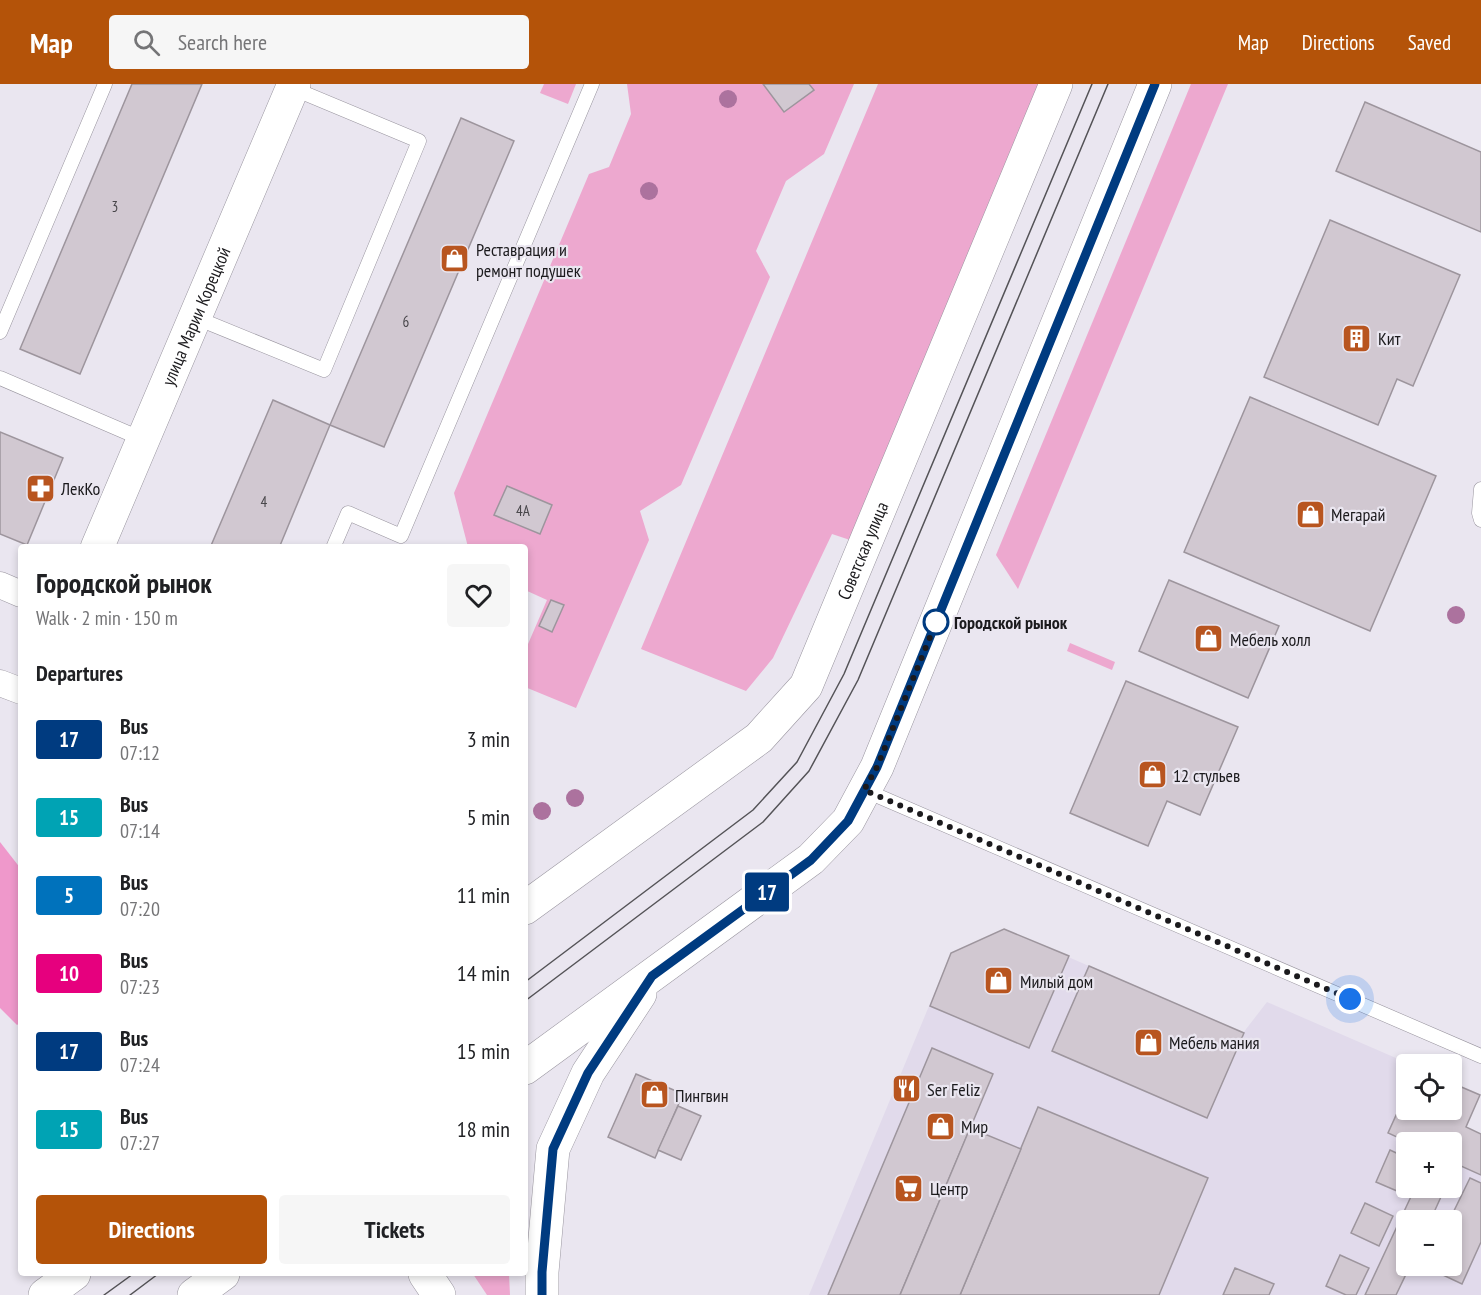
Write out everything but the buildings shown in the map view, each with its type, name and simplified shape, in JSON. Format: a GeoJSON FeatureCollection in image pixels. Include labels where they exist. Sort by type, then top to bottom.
{"type":"FeatureCollection","features":[{"type":"Feature","properties":{"kind":"main road","name":"Советская улица"},"geometry":{"type":"LineString","coordinates":[[528,906],[759,738],[806,686],[1056,84]]}},
{"type":"Feature","properties":{"kind":"main road"},"geometry":{"type":"LineString","coordinates":[[528,1066],[811,860],[848,821],[877,767],[1155,84]]}},
{"type":"Feature","properties":{"kind":"main road","name":"улица Марии Корецкой"},"geometry":{"type":"LineString","coordinates":[[99,544],[293,86]]}},
{"type":"Feature","properties":{"kind":"main road"},"geometry":{"type":"LineString","coordinates":[[542,1295],[553,1149],[588,1073],[652,976]]}},
{"type":"Feature","properties":{"kind":"main road"},"geometry":{"type":"LineString","coordinates":[[45,1295],[71,1276]]}},
{"type":"Feature","properties":{"kind":"main road"},"geometry":{"type":"LineString","coordinates":[[194,1295],[220,1276]]}},
{"type":"Feature","properties":{"kind":"main road"},"geometry":{"type":"LineString","coordinates":[[426,1276],[439,1295]]}},
{"type":"Feature","properties":{"kind":"street"},"geometry":{"type":"LineString","coordinates":[[0,585],[18,593]]}},
{"type":"Feature","properties":{"kind":"street"},"geometry":{"type":"LineString","coordinates":[[0,683],[18,690]]}},
{"type":"Feature","properties":{"kind":"lane"},"geometry":{"type":"LineString","coordinates":[[0,332],[105,84]]}},
{"type":"Feature","properties":{"kind":"lane"},"geometry":{"type":"LineString","coordinates":[[335,544],[348,513],[401,536],[592,84]]}},
{"type":"Feature","properties":{"kind":"lane"},"geometry":{"type":"LineString","coordinates":[[194,317],[324,370],[419,141],[293,86]]}},
{"type":"Feature","properties":{"kind":"lane"},"geometry":{"type":"LineString","coordinates":[[0,378],[142,439]]}},
{"type":"Feature","properties":{"kind":"lane"},"geometry":{"type":"LineString","coordinates":[[1481,489],[1479,513],[1481,520]]}},
{"type":"Feature","properties":{"kind":"lane"},"geometry":{"type":"LineString","coordinates":[[864,790],[1481,1056]]}},
{"type":"Feature","properties":{"kind":"shaded area"},"geometry":{"type":"Polygon","coordinates":[[[544,84],[576,84],[568,104],[540,93],[544,84]]]}},
{"type":"Feature","properties":{"kind":"shaded area"},"geometry":{"type":"Polygon","coordinates":[[[627,84],[854,84],[824,154],[786,181],[756,251],[770,277],[681,485],[640,511],[649,540],[576,708],[528,688],[528,644],[547,600],[528,591],[528,544],[467,544],[454,493],[589,174],[609,167],[631,114],[627,84]]]}},
{"type":"Feature","properties":{"kind":"shaded area"},"geometry":{"type":"Polygon","coordinates":[[[878,84],[1040,84],[850,540],[832,534],[773,658],[746,691],[641,649],[878,84]]]}},
{"type":"Feature","properties":{"kind":"shaded area"},"geometry":{"type":"Polygon","coordinates":[[[1191,84],[1228,84],[1018,589],[996,555],[1191,84]]]}},
{"type":"Feature","properties":{"kind":"shaded area"},"geometry":{"type":"Polygon","coordinates":[[[1070,643],[1115,662],[1112,670],[1067,651],[1070,643]]]}},
{"type":"Feature","properties":{"kind":"shaded area"},"geometry":{"type":"Polygon","coordinates":[[[0,842],[18,865],[18,1024],[0,1008],[0,842]]]}},
{"type":"Feature","properties":{"kind":"shaded area"},"geometry":{"type":"Polygon","coordinates":[[[1004,929],[1243,1033],[1267,1002],[1396,1058],[1396,1120],[1462,1120],[1462,1087],[1480,1095],[1466,1127],[1481,1134],[1481,1295],[809,1295],[951,953],[1004,929]]]}},
{"type":"Feature","properties":{"kind":"shaded area"},"geometry":{"type":"Polygon","coordinates":[[[474,1276],[509,1276],[510,1295],[487,1295],[474,1276]]]}},
{"type":"Feature","properties":{"kind":"tram line"},"geometry":{"type":"LineString","coordinates":[[528,980],[753,810],[797,762],[844,674],[1092,84]]}},
{"type":"Feature","properties":{"kind":"tram line"},"geometry":{"type":"LineString","coordinates":[[528,999],[763,822],[809,771],[858,680],[1108,84]]}},
{"type":"Feature","properties":{"kind":"tram line"},"geometry":{"type":"LineString","coordinates":[[104,1295],[130,1276]]}},
{"type":"Feature","properties":{"kind":"tram line"},"geometry":{"type":"LineString","coordinates":[[130,1295],[155,1276]]}},
{"type":"Feature","properties":{"kind":"bus line","name":"17"},"geometry":{"type":"LineString","coordinates":[[542,1295],[553,1149],[588,1073],[652,976],[811,860],[848,821],[877,767],[1155,84]]}},
{"type":"Feature","properties":{"kind":"place","name":"Реставрация и ремонт подушек"},"geometry":{"type":"Point","coordinates":[455,259]}},
{"type":"Feature","properties":{"kind":"place","name":"Кит"},"geometry":{"type":"Point","coordinates":[1357,338]}},
{"type":"Feature","properties":{"kind":"place","name":"ЛекКо"},"geometry":{"type":"Point","coordinates":[40,488]}},
{"type":"Feature","properties":{"kind":"place","name":"Мегарай"},"geometry":{"type":"Point","coordinates":[1310,514]}},
{"type":"Feature","properties":{"kind":"place","name":"Городской рынок"},"geometry":{"type":"Point","coordinates":[936,622]}},
{"type":"Feature","properties":{"kind":"place","name":"Мебель холл"},"geometry":{"type":"Point","coordinates":[1209,639]}},
{"type":"Feature","properties":{"kind":"place","name":"12 стульев"},"geometry":{"type":"Point","coordinates":[1152,775]}},
{"type":"Feature","properties":{"kind":"place","name":"Милый дом"},"geometry":{"type":"Point","coordinates":[999,981]}},
{"type":"Feature","properties":{"kind":"place","name":"Мебель мания"},"geometry":{"type":"Point","coordinates":[1148,1042]}},
{"type":"Feature","properties":{"kind":"place","name":"Ser Feliz"},"geometry":{"type":"Point","coordinates":[906,1089]}},
{"type":"Feature","properties":{"kind":"place","name":"Пингвин"},"geometry":{"type":"Point","coordinates":[654,1095]}},
{"type":"Feature","properties":{"kind":"place","name":"Мир"},"geometry":{"type":"Point","coordinates":[940,1126]}},
{"type":"Feature","properties":{"kind":"place","name":"Центр"},"geometry":{"type":"Point","coordinates":[909,1188]}},
{"type":"Feature","properties":{"kind":"route"},"geometry":{"type":"LineString","coordinates":[[936,622],[939,615],[877,767],[864,790],[1350,999]]}}]}
